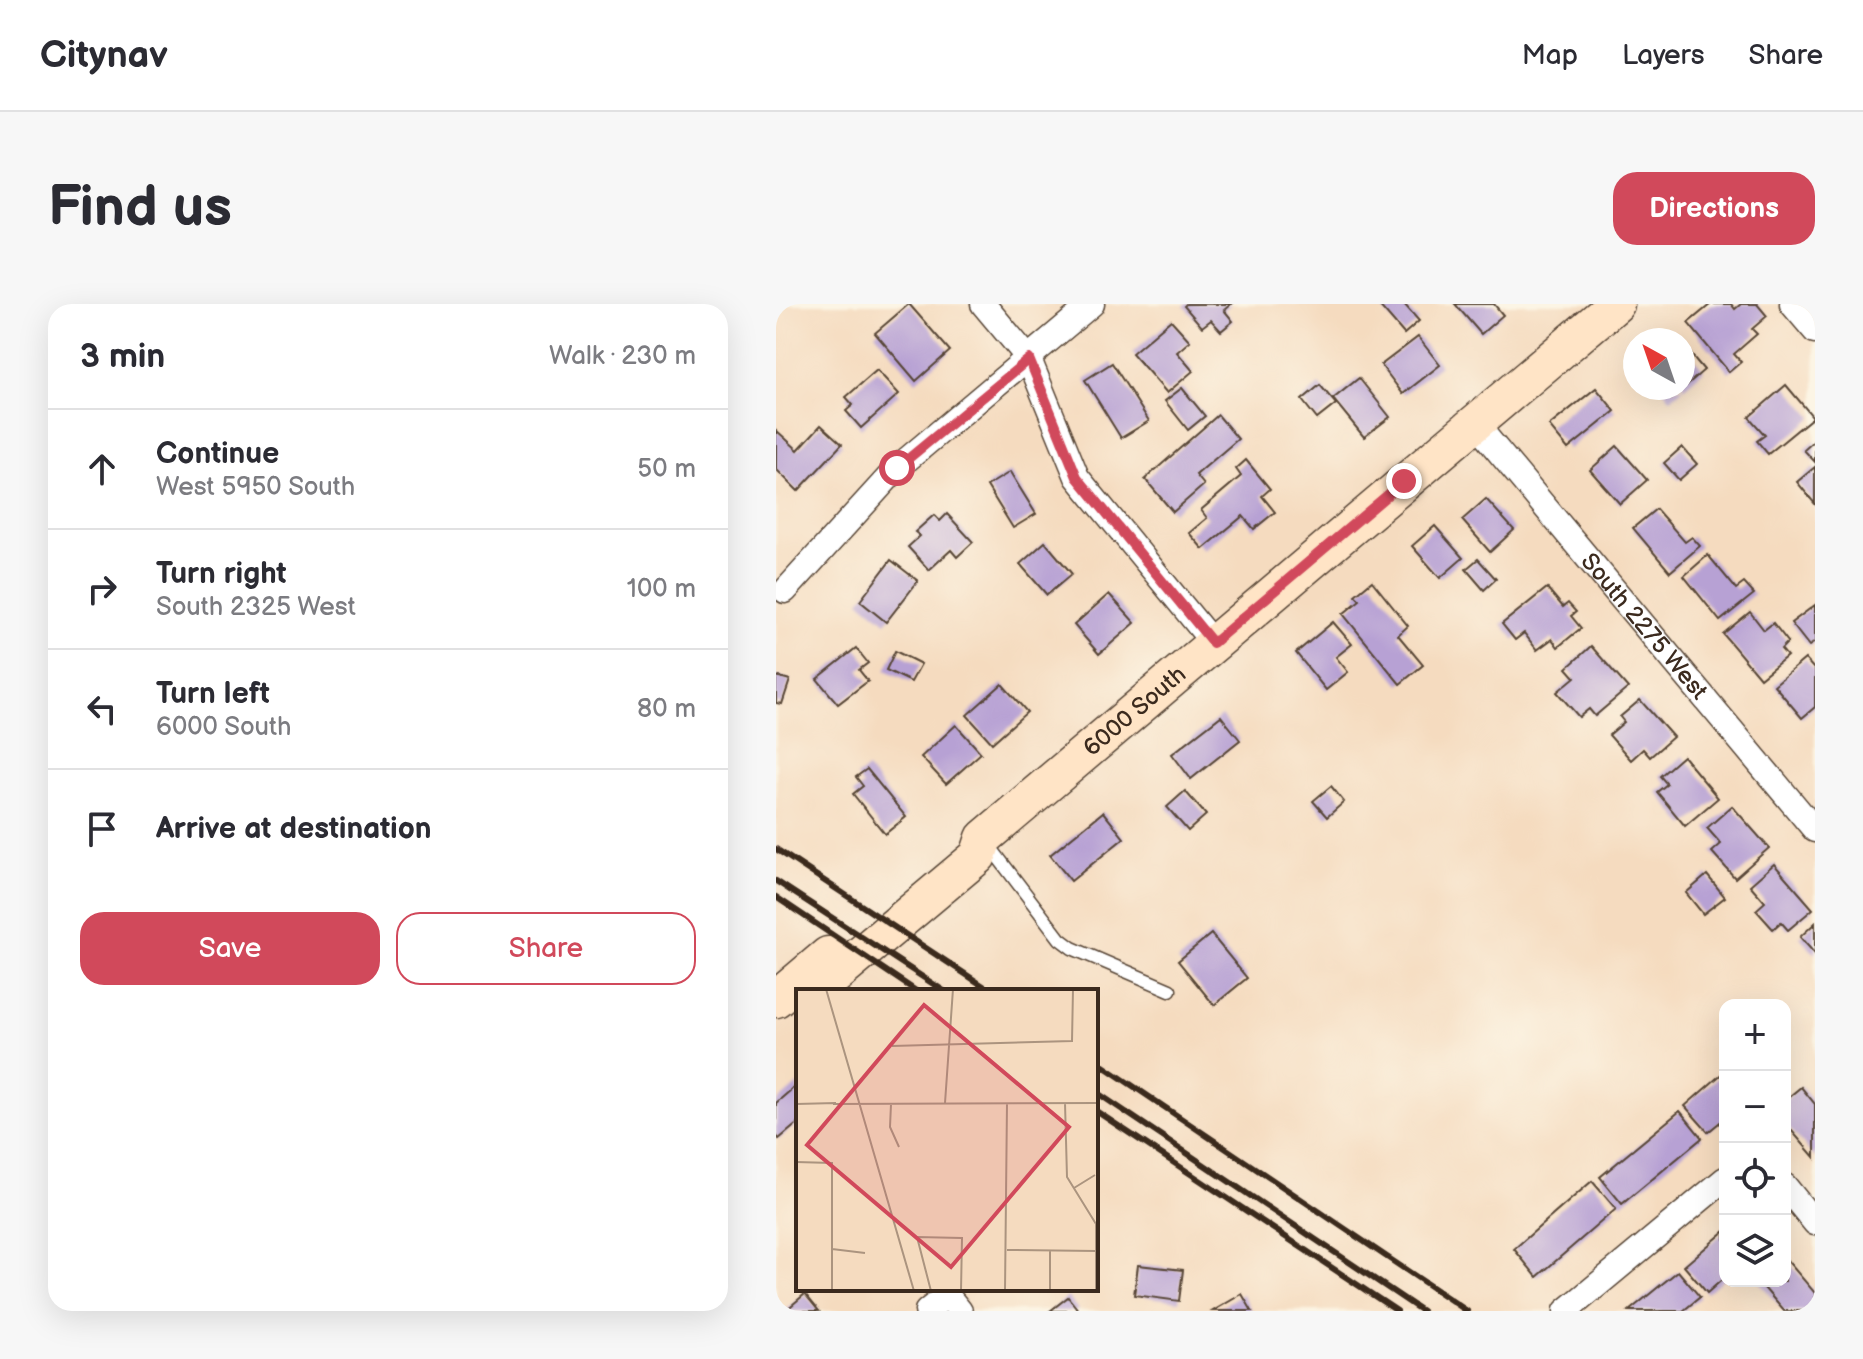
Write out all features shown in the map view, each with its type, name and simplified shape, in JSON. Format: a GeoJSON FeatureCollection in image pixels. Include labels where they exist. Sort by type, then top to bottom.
{"type":"FeatureCollection","features":[{"type":"Feature","properties":{"kind":"street"},"geometry":{"type":"LineString","coordinates":[[983,304],[1029,359],[1077,477],[1213,643]]}},
{"type":"Feature","properties":{"kind":"street"},"geometry":{"type":"LineString","coordinates":[[785,591],[897,468],[1092,304]]}},
{"type":"Feature","properties":{"kind":"street","name":"6000 South"},"geometry":{"type":"LineString","coordinates":[[852,948],[964,840],[984,838],[1616,304]]}},
{"type":"Feature","properties":{"kind":"street"},"geometry":{"type":"LineString","coordinates":[[1792,304],[1815,331]]}},
{"type":"Feature","properties":{"kind":"street","name":"South 2275 West"},"geometry":{"type":"LineString","coordinates":[[1474,422],[1815,830]]}},
{"type":"Feature","properties":{"kind":"street"},"geometry":{"type":"LineString","coordinates":[[819,989],[852,948]]}},
{"type":"Feature","properties":{"kind":"street"},"geometry":{"type":"LineString","coordinates":[[776,999],[852,948]]}},
{"type":"Feature","properties":{"kind":"street"},"geometry":{"type":"LineString","coordinates":[[776,1024],[796,1009]]}},
{"type":"Feature","properties":{"kind":"street"},"geometry":{"type":"LineString","coordinates":[[1566,1311],[1719,1184]]}},
{"type":"Feature","properties":{"kind":"street"},"geometry":{"type":"LineString","coordinates":[[1791,1193],[1815,1223]]}},
{"type":"Feature","properties":{"kind":"street"},"geometry":{"type":"LineString","coordinates":[[927,1311],[954,1303]]}},
{"type":"Feature","properties":{"kind":"lane"},"geometry":{"type":"LineString","coordinates":[[984,838],[1060,939],[1072,948],[1170,990]]}},
{"type":"Feature","properties":{"kind":"building"},"geometry":{"type":"Polygon","coordinates":[[[909,304],[950,351],[916,381],[875,333],[909,304]]]}},
{"type":"Feature","properties":{"kind":"building"},"geometry":{"type":"Polygon","coordinates":[[[1231,304],[1224,310],[1233,321],[1221,331],[1211,320],[1202,327],[1184,306],[1231,304]]]}},
{"type":"Feature","properties":{"kind":"building"},"geometry":{"type":"Polygon","coordinates":[[[1378,304],[1404,304],[1419,321],[1404,334],[1378,304]]]}},
{"type":"Feature","properties":{"kind":"building"},"geometry":{"type":"Polygon","coordinates":[[[1455,304],[1494,304],[1503,315],[1481,334],[1455,304]]]}},
{"type":"Feature","properties":{"kind":"building"},"geometry":{"type":"Polygon","coordinates":[[[1711,304],[1731,304],[1735,309],[1741,304],[1757,304],[1767,316],[1752,329],[1757,334],[1734,354],[1741,362],[1729,372],[1688,323],[1711,304]]]}},
{"type":"Feature","properties":{"kind":"building"},"geometry":{"type":"Polygon","coordinates":[[[1171,320],[1190,341],[1177,352],[1193,371],[1167,393],[1132,353],[1171,320]]]}},
{"type":"Feature","properties":{"kind":"building"},"geometry":{"type":"Polygon","coordinates":[[[1418,337],[1440,365],[1403,394],[1381,365],[1418,337]]]}},
{"type":"Feature","properties":{"kind":"building"},"geometry":{"type":"Polygon","coordinates":[[[1695,359],[1704,370],[1695,378],[1695,359]]]}},
{"type":"Feature","properties":{"kind":"building"},"geometry":{"type":"Polygon","coordinates":[[[1112,363],[1149,421],[1121,438],[1085,380],[1112,363]]]}},
{"type":"Feature","properties":{"kind":"building"},"geometry":{"type":"Polygon","coordinates":[[[877,370],[899,394],[861,428],[846,411],[853,405],[846,397],[877,370]]]}},
{"type":"Feature","properties":{"kind":"building"},"geometry":{"type":"Polygon","coordinates":[[[1359,378],[1390,417],[1364,437],[1333,399],[1359,378]]]}},
{"type":"Feature","properties":{"kind":"building"},"geometry":{"type":"Polygon","coordinates":[[[1320,385],[1336,404],[1317,419],[1302,400],[1320,385]]]}},
{"type":"Feature","properties":{"kind":"building"},"geometry":{"type":"Polygon","coordinates":[[[1786,385],[1813,417],[1768,454],[1757,441],[1765,435],[1749,417],[1786,385]]]}},
{"type":"Feature","properties":{"kind":"building"},"geometry":{"type":"Polygon","coordinates":[[[1182,388],[1205,416],[1188,430],[1165,401],[1182,388]]]}},
{"type":"Feature","properties":{"kind":"building"},"geometry":{"type":"Polygon","coordinates":[[[1596,388],[1615,411],[1568,449],[1549,426],[1596,388]]]}},
{"type":"Feature","properties":{"kind":"building"},"geometry":{"type":"Polygon","coordinates":[[[1218,415],[1238,439],[1196,475],[1204,485],[1173,512],[1145,479],[1218,415]]]}},
{"type":"Feature","properties":{"kind":"building"},"geometry":{"type":"Polygon","coordinates":[[[821,425],[842,444],[798,491],[776,469],[776,430],[798,450],[821,425]]]}},
{"type":"Feature","properties":{"kind":"building"},"geometry":{"type":"Polygon","coordinates":[[[1815,440],[1815,462],[1804,450],[1815,440]]]}},
{"type":"Feature","properties":{"kind":"building"},"geometry":{"type":"Polygon","coordinates":[[[1617,446],[1647,480],[1620,504],[1590,470],[1617,446]]]}},
{"type":"Feature","properties":{"kind":"building"},"geometry":{"type":"Polygon","coordinates":[[[1682,447],[1697,464],[1679,480],[1664,463],[1682,447]]]}},
{"type":"Feature","properties":{"kind":"building"},"geometry":{"type":"Polygon","coordinates":[[[1246,460],[1270,489],[1262,496],[1275,512],[1254,529],[1243,516],[1203,549],[1189,533],[1207,518],[1201,510],[1241,476],[1236,469],[1246,460]]]}},
{"type":"Feature","properties":{"kind":"building"},"geometry":{"type":"Polygon","coordinates":[[[1815,467],[1815,504],[1797,482],[1815,467]]]}},
{"type":"Feature","properties":{"kind":"building"},"geometry":{"type":"Polygon","coordinates":[[[1010,472],[1036,514],[1013,528],[987,486],[1010,472]]]}},
{"type":"Feature","properties":{"kind":"building"},"geometry":{"type":"Polygon","coordinates":[[[1486,499],[1514,530],[1490,552],[1462,520],[1486,499]]]}},
{"type":"Feature","properties":{"kind":"building"},"geometry":{"type":"Polygon","coordinates":[[[1656,509],[1685,542],[1692,537],[1700,546],[1670,572],[1633,528],[1656,509]]]}},
{"type":"Feature","properties":{"kind":"building"},"geometry":{"type":"Polygon","coordinates":[[[947,514],[973,542],[957,557],[951,550],[929,570],[908,547],[920,536],[915,532],[934,515],[940,521],[947,514]]]}},
{"type":"Feature","properties":{"kind":"building"},"geometry":{"type":"Polygon","coordinates":[[[1435,526],[1463,558],[1440,578],[1412,546],[1435,526]]]}},
{"type":"Feature","properties":{"kind":"building"},"geometry":{"type":"Polygon","coordinates":[[[1045,542],[1072,574],[1047,595],[1020,564],[1045,542]]]}},
{"type":"Feature","properties":{"kind":"building"},"geometry":{"type":"Polygon","coordinates":[[[1708,555],[1736,589],[1744,583],[1754,594],[1720,621],[1684,576],[1708,555]]]}},
{"type":"Feature","properties":{"kind":"building"},"geometry":{"type":"Polygon","coordinates":[[[1478,559],[1496,579],[1484,590],[1466,569],[1478,559]]]}},
{"type":"Feature","properties":{"kind":"building"},"geometry":{"type":"Polygon","coordinates":[[[891,560],[918,581],[886,622],[860,601],[891,560]]]}},
{"type":"Feature","properties":{"kind":"building"},"geometry":{"type":"Polygon","coordinates":[[[1372,581],[1408,626],[1398,635],[1423,665],[1400,684],[1343,614],[1360,600],[1355,595],[1372,581]]]}},
{"type":"Feature","properties":{"kind":"building"},"geometry":{"type":"Polygon","coordinates":[[[1547,588],[1563,607],[1568,603],[1576,612],[1571,616],[1581,628],[1558,647],[1552,639],[1537,650],[1524,633],[1515,640],[1502,624],[1547,588]]]}},
{"type":"Feature","properties":{"kind":"building"},"geometry":{"type":"Polygon","coordinates":[[[1109,594],[1135,623],[1099,654],[1074,625],[1109,594]]]}},
{"type":"Feature","properties":{"kind":"building"},"geometry":{"type":"Polygon","coordinates":[[[1815,605],[1815,642],[1809,646],[1791,623],[1815,605]]]}},
{"type":"Feature","properties":{"kind":"building"},"geometry":{"type":"Polygon","coordinates":[[[1750,612],[1764,630],[1773,623],[1788,642],[1781,649],[1787,656],[1760,678],[1723,634],[1750,612]]]}},
{"type":"Feature","properties":{"kind":"building"},"geometry":{"type":"Polygon","coordinates":[[[1333,622],[1352,644],[1336,657],[1348,672],[1326,690],[1296,653],[1333,622]]]}},
{"type":"Feature","properties":{"kind":"building"},"geometry":{"type":"Polygon","coordinates":[[[1591,646],[1628,688],[1595,716],[1589,709],[1579,717],[1557,692],[1575,677],[1567,668],[1591,646]]]}},
{"type":"Feature","properties":{"kind":"building"},"geometry":{"type":"Polygon","coordinates":[[[856,648],[868,663],[859,670],[868,681],[838,704],[817,679],[856,648]]]}},
{"type":"Feature","properties":{"kind":"building"},"geometry":{"type":"Polygon","coordinates":[[[895,651],[921,664],[911,682],[886,670],[895,651]]]}},
{"type":"Feature","properties":{"kind":"building"},"geometry":{"type":"Polygon","coordinates":[[[1805,659],[1815,670],[1815,707],[1802,718],[1774,685],[1805,659]]]}},
{"type":"Feature","properties":{"kind":"building"},"geometry":{"type":"Polygon","coordinates":[[[776,676],[790,680],[782,704],[776,703],[776,676]]]}},
{"type":"Feature","properties":{"kind":"building"},"geometry":{"type":"Polygon","coordinates":[[[1002,684],[1027,712],[992,743],[967,715],[1002,684]]]}},
{"type":"Feature","properties":{"kind":"building"},"geometry":{"type":"Polygon","coordinates":[[[1640,700],[1673,737],[1650,757],[1643,749],[1631,760],[1609,735],[1624,722],[1620,717],[1640,700]]]}},
{"type":"Feature","properties":{"kind":"building"},"geometry":{"type":"Polygon","coordinates":[[[1221,716],[1240,740],[1191,779],[1172,754],[1221,716]]]}},
{"type":"Feature","properties":{"kind":"building"},"geometry":{"type":"Polygon","coordinates":[[[956,725],[981,753],[946,784],[921,757],[956,725]]]}},
{"type":"Feature","properties":{"kind":"building"},"geometry":{"type":"Polygon","coordinates":[[[1683,756],[1718,798],[1685,826],[1657,792],[1667,784],[1660,776],[1683,756]]]}},
{"type":"Feature","properties":{"kind":"building"},"geometry":{"type":"Polygon","coordinates":[[[867,769],[906,817],[885,834],[853,794],[863,786],[856,777],[867,769]]]}},
{"type":"Feature","properties":{"kind":"building"},"geometry":{"type":"Polygon","coordinates":[[[1331,786],[1344,802],[1327,817],[1313,801],[1331,786]]]}},
{"type":"Feature","properties":{"kind":"building"},"geometry":{"type":"Polygon","coordinates":[[[1185,791],[1206,815],[1188,831],[1167,807],[1185,791]]]}},
{"type":"Feature","properties":{"kind":"building"},"geometry":{"type":"Polygon","coordinates":[[[1732,806],[1769,848],[1735,878],[1712,852],[1721,844],[1707,828],[1732,806]]]}},
{"type":"Feature","properties":{"kind":"building"},"geometry":{"type":"Polygon","coordinates":[[[1103,812],[1124,838],[1071,881],[1050,855],[1103,812]]]}},
{"type":"Feature","properties":{"kind":"building"},"geometry":{"type":"Polygon","coordinates":[[[1774,864],[1813,909],[1788,930],[1781,922],[1773,929],[1756,910],[1765,902],[1750,885],[1774,864]]]}},
{"type":"Feature","properties":{"kind":"building"},"geometry":{"type":"Polygon","coordinates":[[[1707,875],[1725,897],[1703,914],[1686,893],[1707,875]]]}},
{"type":"Feature","properties":{"kind":"building"},"geometry":{"type":"Polygon","coordinates":[[[1815,923],[1815,954],[1800,937],[1815,923]]]}},
{"type":"Feature","properties":{"kind":"building"},"geometry":{"type":"Polygon","coordinates":[[[1211,934],[1247,978],[1214,1005],[1178,961],[1211,934]]]}},
{"type":"Feature","properties":{"kind":"building"},"geometry":{"type":"Polygon","coordinates":[[[1719,1076],[1719,1123],[1708,1132],[1685,1106],[1719,1076]]]}},
{"type":"Feature","properties":{"kind":"building"},"geometry":{"type":"Polygon","coordinates":[[[796,1086],[796,1125],[779,1139],[776,1135],[776,1103],[796,1086]]]}},
{"type":"Feature","properties":{"kind":"building"},"geometry":{"type":"Polygon","coordinates":[[[1801,1087],[1815,1104],[1815,1158],[1791,1130],[1791,1095],[1801,1087]]]}},
{"type":"Feature","properties":{"kind":"building"},"geometry":{"type":"Polygon","coordinates":[[[1680,1111],[1702,1138],[1622,1204],[1600,1177],[1680,1111]]]}},
{"type":"Feature","properties":{"kind":"building"},"geometry":{"type":"Polygon","coordinates":[[[1592,1181],[1616,1209],[1537,1277],[1514,1249],[1592,1181]]]}},
{"type":"Feature","properties":{"kind":"building"},"geometry":{"type":"Polygon","coordinates":[[[1719,1236],[1719,1282],[1707,1293],[1684,1266],[1719,1236]]]}},
{"type":"Feature","properties":{"kind":"building"},"geometry":{"type":"Polygon","coordinates":[[[1138,1265],[1183,1270],[1179,1301],[1134,1295],[1138,1265]]]}},
{"type":"Feature","properties":{"kind":"building"},"geometry":{"type":"Polygon","coordinates":[[[1791,1265],[1815,1293],[1815,1311],[1784,1311],[1763,1287],[1791,1287],[1791,1265]]]}},
{"type":"Feature","properties":{"kind":"building"},"geometry":{"type":"Polygon","coordinates":[[[1678,1271],[1700,1297],[1683,1311],[1629,1311],[1678,1271]]]}},
{"type":"Feature","properties":{"kind":"building"},"geometry":{"type":"Polygon","coordinates":[[[805,1294],[819,1311],[785,1311],[805,1294]]]}},
{"type":"Feature","properties":{"kind":"building"},"geometry":{"type":"Polygon","coordinates":[[[1242,1294],[1252,1311],[1213,1311],[1242,1294]]]}},
{"type":"Feature","properties":{"kind":"building"},"geometry":{"type":"Polygon","coordinates":[[[1068,1297],[1079,1311],[1050,1311],[1068,1297]]]}},
{"type":"Feature","properties":{"kind":"railway"},"geometry":{"type":"LineString","coordinates":[[776,849],[988,989]]}},
{"type":"Feature","properties":{"kind":"railway"},"geometry":{"type":"LineString","coordinates":[[776,881],[941,989]]}},
{"type":"Feature","properties":{"kind":"railway"},"geometry":{"type":"LineString","coordinates":[[776,897],[913,989]]}},
{"type":"Feature","properties":{"kind":"railway"},"geometry":{"type":"LineString","coordinates":[[1098,1062],[1467,1311]]}},
{"type":"Feature","properties":{"kind":"railway"},"geometry":{"type":"LineString","coordinates":[[1098,1093],[1422,1311]]}},
{"type":"Feature","properties":{"kind":"railway"},"geometry":{"type":"LineString","coordinates":[[1098,1112],[1397,1311]]}},
{"type":"Feature","properties":{"kind":"route"},"geometry":{"type":"LineString","coordinates":[[897,468],[1029,359],[1077,477],[1213,643],[1404,481]]}}]}
